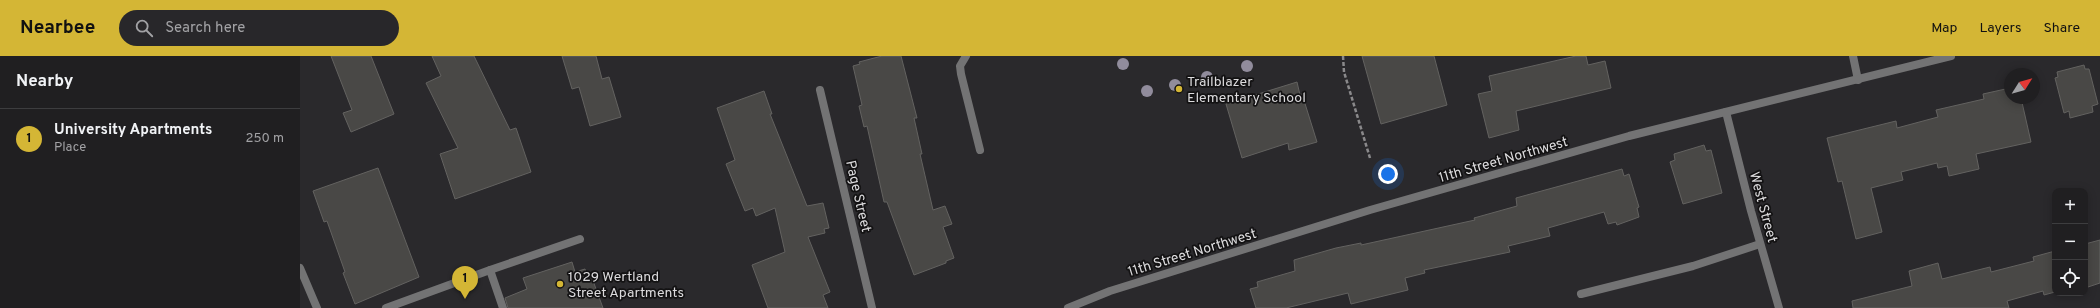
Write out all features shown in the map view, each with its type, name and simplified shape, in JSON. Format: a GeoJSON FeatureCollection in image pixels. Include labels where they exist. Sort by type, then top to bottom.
{"type":"FeatureCollection","features":[{"type":"Feature","properties":{"kind":"street"},"geometry":{"type":"LineString","coordinates":[[966,56],[960,66],[961,74],[980,150]]}},
{"type":"Feature","properties":{"kind":"street"},"geometry":{"type":"LineString","coordinates":[[1853,56],[1858,80]]}},
{"type":"Feature","properties":{"kind":"street","name":"11th Street Northwest"},"geometry":{"type":"LineString","coordinates":[[1068,308],[1110,291],[1376,209],[1629,136],[1951,56]]}},
{"type":"Feature","properties":{"kind":"street","name":"Page Street"},"geometry":{"type":"LineString","coordinates":[[820,90],[872,308]]}},
{"type":"Feature","properties":{"kind":"street","name":"West Street"},"geometry":{"type":"LineString","coordinates":[[1726,112],[1760,244],[1779,308]]}},
{"type":"Feature","properties":{"kind":"street"},"geometry":{"type":"LineString","coordinates":[[386,308],[580,239]]}},
{"type":"Feature","properties":{"kind":"street"},"geometry":{"type":"LineString","coordinates":[[1581,294],[1693,266],[1760,244]]}},
{"type":"Feature","properties":{"kind":"street"},"geometry":{"type":"LineString","coordinates":[[300,268],[317,308]]}},
{"type":"Feature","properties":{"kind":"street"},"geometry":{"type":"LineString","coordinates":[[490,270],[503,308]]}},
{"type":"Feature","properties":{"kind":"path"},"geometry":{"type":"LineString","coordinates":[[1343,56],[1344,72],[1370,158]]}},
{"type":"Feature","properties":{"kind":"building"},"geometry":{"type":"Polygon","coordinates":[[[331,56],[371,56],[394,114],[351,132],[343,113],[352,110],[331,56]]]}},
{"type":"Feature","properties":{"kind":"building"},"geometry":{"type":"Polygon","coordinates":[[[432,56],[474,56],[510,130],[516,128],[531,172],[455,199],[440,154],[458,148],[426,83],[441,76],[432,56]]]}},
{"type":"Feature","properties":{"kind":"building"},"geometry":{"type":"Polygon","coordinates":[[[562,56],[596,56],[602,79],[609,77],[621,117],[590,126],[579,87],[572,89],[562,56]]]}},
{"type":"Feature","properties":{"kind":"building"},"geometry":{"type":"Polygon","coordinates":[[[882,56],[901,56],[917,118],[914,118],[922,154],[920,154],[933,210],[945,206],[952,224],[943,227],[954,258],[946,261],[946,263],[914,275],[887,202],[884,202],[867,126],[864,127],[859,106],[862,105],[853,66],[860,64],[859,62],[882,56]]]}},
{"type":"Feature","properties":{"kind":"building"},"geometry":{"type":"Polygon","coordinates":[[[1362,56],[1434,56],[1447,105],[1381,124],[1362,56]]]}},
{"type":"Feature","properties":{"kind":"building"},"geometry":{"type":"Polygon","coordinates":[[[1576,56],[1586,56],[1588,65],[1605,61],[1611,88],[1516,111],[1519,130],[1489,138],[1478,94],[1492,91],[1489,76],[1576,56]]]}},
{"type":"Feature","properties":{"kind":"building"},"geometry":{"type":"Polygon","coordinates":[[[2084,65],[2085,69],[2089,69],[2098,104],[2092,106],[2093,112],[2070,118],[2069,111],[2064,113],[2055,78],[2058,77],[2057,72],[2084,65]]]}},
{"type":"Feature","properties":{"kind":"building"},"geometry":{"type":"Polygon","coordinates":[[[1297,82],[1300,95],[1302,94],[1317,142],[1289,150],[1288,143],[1242,158],[1226,104],[1297,82]]]}},
{"type":"Feature","properties":{"kind":"building"},"geometry":{"type":"Polygon","coordinates":[[[2004,89],[2004,104],[2022,104],[2031,142],[1976,154],[1979,169],[1949,176],[1947,166],[1938,168],[1937,163],[1901,172],[1903,180],[1871,188],[1882,232],[1856,239],[1842,181],[1838,182],[1827,138],[1896,121],[1897,128],[1938,117],[1936,110],[1984,99],[1983,94],[2004,89]]]}},
{"type":"Feature","properties":{"kind":"building"},"geometry":{"type":"Polygon","coordinates":[[[764,91],[772,114],[770,114],[807,206],[823,203],[829,228],[824,229],[825,233],[808,237],[830,292],[823,295],[828,308],[768,308],[752,265],[785,252],[775,208],[756,216],[753,208],[745,211],[726,164],[735,160],[717,108],[764,91]]]}},
{"type":"Feature","properties":{"kind":"building"},"geometry":{"type":"Polygon","coordinates":[[[1704,145],[1706,151],[1711,150],[1722,193],[1683,204],[1670,162],[1675,160],[1674,154],[1704,145]]]}},
{"type":"Feature","properties":{"kind":"building"},"geometry":{"type":"Polygon","coordinates":[[[378,168],[419,277],[355,304],[343,273],[345,272],[327,221],[324,222],[313,191],[378,168]]]}},
{"type":"Feature","properties":{"kind":"building"},"geometry":{"type":"Polygon","coordinates":[[[1622,169],[1624,176],[1629,174],[1639,207],[1637,208],[1639,217],[1617,225],[1616,222],[1608,224],[1604,212],[1548,228],[1550,236],[1508,246],[1510,252],[1424,270],[1425,273],[1405,278],[1408,290],[1351,304],[1348,293],[1286,308],[1256,308],[1250,289],[1258,287],[1257,282],[1295,271],[1294,260],[1336,248],[1361,243],[1361,245],[1475,220],[1474,218],[1517,206],[1516,198],[1622,169]]]}},
{"type":"Feature","properties":{"kind":"building"},"geometry":{"type":"Polygon","coordinates":[[[2100,240],[2100,283],[2088,287],[2088,260],[2088,243],[2100,240]]]}},
{"type":"Feature","properties":{"kind":"building"},"geometry":{"type":"Polygon","coordinates":[[[2052,252],[2052,293],[2044,295],[2043,291],[2007,301],[2009,308],[1853,308],[1852,301],[1912,286],[1909,271],[1938,263],[1942,279],[1990,267],[1991,272],[2034,261],[2033,257],[2052,252]]]}},
{"type":"Feature","properties":{"kind":"building","name":"1029 Wertland Street Apartments"},"geometry":{"type":"Polygon","coordinates":[[[572,262],[575,272],[585,269],[588,279],[592,278],[603,308],[508,308],[505,298],[527,289],[523,278],[572,262]]]}},
{"type":"Feature","properties":{"kind":"place","name":"Trailblazer Elementary School"},"geometry":{"type":"Point","coordinates":[1179,89]}},
{"type":"Feature","properties":{"kind":"place","name":"1029 Wertland Street Apartments"},"geometry":{"type":"Point","coordinates":[560,284]}},
{"type":"Feature","properties":{"kind":"place","name":"University Apartments"},"geometry":{"type":"Point","coordinates":[465,299]}}]}
